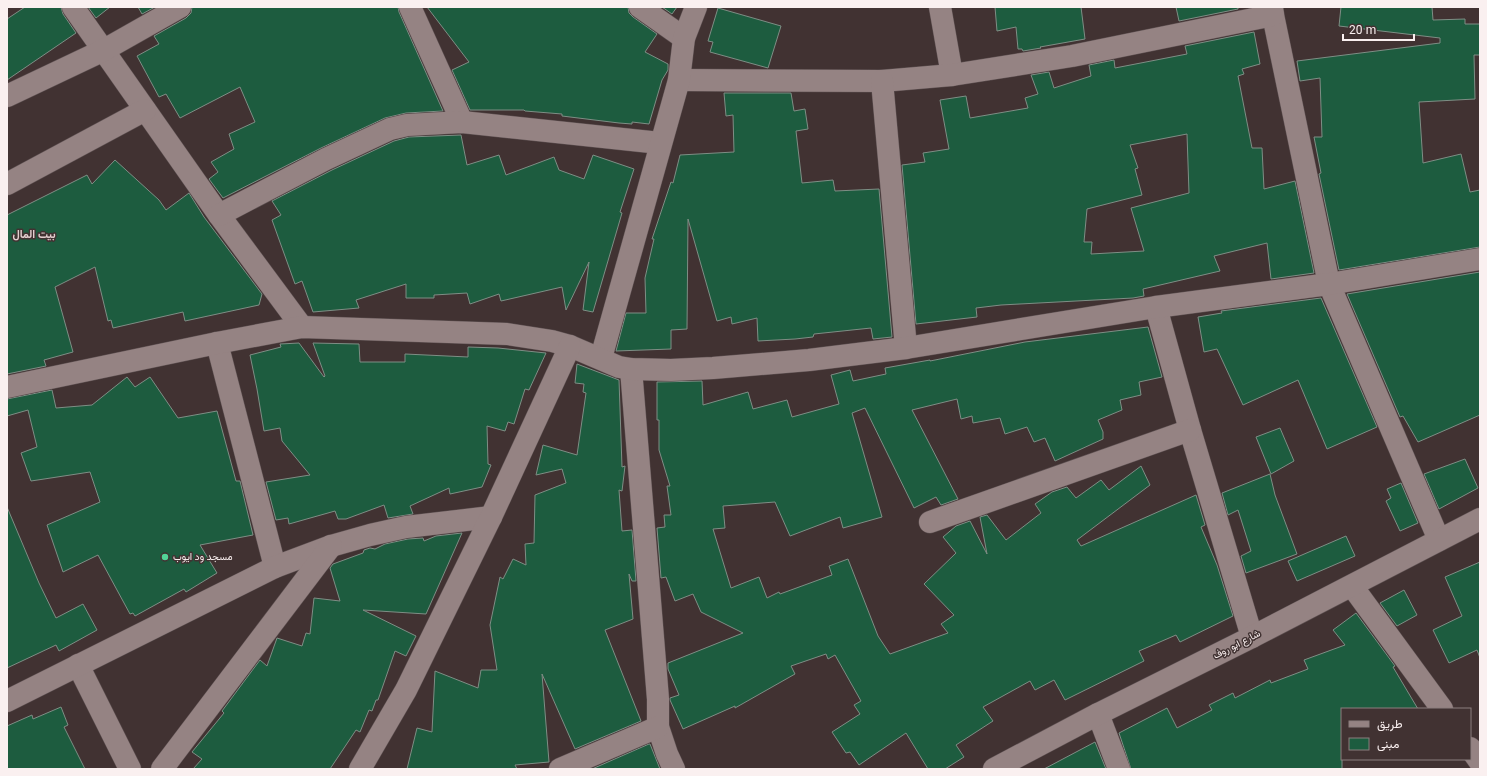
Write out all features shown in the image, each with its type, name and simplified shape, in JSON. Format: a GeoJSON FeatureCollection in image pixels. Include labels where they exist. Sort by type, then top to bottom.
{"type":"FeatureCollection","features":[{"type":"Feature","properties":{"kind":"street"},"geometry":{"type":"LineString","coordinates":[[73,7],[219,215],[302,327]]}},
{"type":"Feature","properties":{"kind":"street"},"geometry":{"type":"LineString","coordinates":[[7,96],[104,50],[180,7]]}},
{"type":"Feature","properties":{"kind":"street"},"geometry":{"type":"LineString","coordinates":[[410,7],[462,122]]}},
{"type":"Feature","properties":{"kind":"street"},"geometry":{"type":"LineString","coordinates":[[640,7],[684,38]]}},
{"type":"Feature","properties":{"kind":"street"},"geometry":{"type":"LineString","coordinates":[[600,358],[679,80],[684,38],[696,7]]}},
{"type":"Feature","properties":{"kind":"street"},"geometry":{"type":"LineString","coordinates":[[940,7],[952,74]]}},
{"type":"Feature","properties":{"kind":"street"},"geometry":{"type":"LineString","coordinates":[[679,80],[882,81],[952,74],[1072,56],[1272,11],[1329,284],[1439,540]]}},
{"type":"Feature","properties":{"kind":"street"},"geometry":{"type":"LineString","coordinates":[[882,81],[906,348]]}},
{"type":"Feature","properties":{"kind":"street"},"geometry":{"type":"LineString","coordinates":[[7,184],[145,110]]}},
{"type":"Feature","properties":{"kind":"street"},"geometry":{"type":"LineString","coordinates":[[219,215],[390,129],[407,125],[462,122],[660,143]]}},
{"type":"Feature","properties":{"kind":"street"},"geometry":{"type":"LineString","coordinates":[[7,387],[217,342],[302,327],[507,334],[552,341],[570,346],[619,367],[631,369],[671,370],[713,368],[809,360],[906,348],[1156,307],[1329,284],[1480,259]]}},
{"type":"Feature","properties":{"kind":"street"},"geometry":{"type":"LineString","coordinates":[[1156,307],[1190,430],[1252,637]]}},
{"type":"Feature","properties":{"kind":"street"},"geometry":{"type":"LineString","coordinates":[[217,342],[275,567]]}},
{"type":"Feature","properties":{"kind":"street"},"geometry":{"type":"LineString","coordinates":[[364,767],[406,690],[491,517],[570,346]]}},
{"type":"Feature","properties":{"kind":"street"},"geometry":{"type":"LineString","coordinates":[[631,369],[658,699],[658,727],[667,754],[674,769]]}},
{"type":"Feature","properties":{"kind":"street"},"geometry":{"type":"LineString","coordinates":[[930,522],[1190,430]]}},
{"type":"Feature","properties":{"kind":"street"},"geometry":{"type":"LineString","coordinates":[[7,701],[275,567],[331,546],[370,535],[406,528],[491,517]]}},
{"type":"Feature","properties":{"kind":"street","name":"شارع ابو روف"},"geometry":{"type":"LineString","coordinates":[[994,769],[1098,714],[1352,586],[1480,519]]}},
{"type":"Feature","properties":{"kind":"street"},"geometry":{"type":"LineString","coordinates":[[162,769],[331,546]]}},
{"type":"Feature","properties":{"kind":"street"},"geometry":{"type":"LineString","coordinates":[[1352,586],[1441,708]]}},
{"type":"Feature","properties":{"kind":"street"},"geometry":{"type":"LineString","coordinates":[[78,665],[130,769]]}},
{"type":"Feature","properties":{"kind":"street"},"geometry":{"type":"LineString","coordinates":[[1098,714],[1119,769]]}},
{"type":"Feature","properties":{"kind":"street"},"geometry":{"type":"LineString","coordinates":[[560,769],[658,727]]}},
{"type":"Feature","properties":{"kind":"street"},"geometry":{"type":"LineString","coordinates":[[1471,749],[1480,762]]}},
{"type":"Feature","properties":{"kind":"building"},"geometry":{"type":"Polygon","coordinates":[[[25,7],[61,7],[63,14],[76,33],[7,80],[7,19],[25,7]]]}},
{"type":"Feature","properties":{"kind":"building"},"geometry":{"type":"Polygon","coordinates":[[[88,7],[110,7],[96,18],[88,7]]]}},
{"type":"Feature","properties":{"kind":"building"},"geometry":{"type":"Polygon","coordinates":[[[138,7],[155,7],[142,14],[138,7]]]}},
{"type":"Feature","properties":{"kind":"building"},"geometry":{"type":"Polygon","coordinates":[[[192,7],[398,7],[443,111],[406,113],[385,118],[321,148],[223,198],[209,179],[218,172],[211,162],[234,149],[229,134],[255,122],[240,87],[180,118],[166,94],[159,97],[137,56],[159,44],[154,36],[186,18],[191,13],[192,7]]]}},
{"type":"Feature","properties":{"kind":"building"},"geometry":{"type":"Polygon","coordinates":[[[427,7],[628,7],[629,13],[633,17],[657,34],[645,52],[668,64],[668,70],[662,80],[649,124],[632,122],[632,124],[619,123],[524,110],[470,110],[452,70],[469,62],[427,7]]]}},
{"type":"Feature","properties":{"kind":"building"},"geometry":{"type":"Polygon","coordinates":[[[662,7],[677,7],[672,14],[662,7]]]}},
{"type":"Feature","properties":{"kind":"building"},"geometry":{"type":"Polygon","coordinates":[[[995,7],[1081,7],[1085,39],[1023,51],[1022,49],[1018,49],[1016,27],[997,31],[995,7]]]}},
{"type":"Feature","properties":{"kind":"building"},"geometry":{"type":"Polygon","coordinates":[[[1176,7],[1238,7],[1238,9],[1179,21],[1176,7]]]}},
{"type":"Feature","properties":{"kind":"building"},"geometry":{"type":"Polygon","coordinates":[[[1341,7],[1432,7],[1433,20],[1465,19],[1465,24],[1480,24],[1480,55],[1474,55],[1475,99],[1419,102],[1423,163],[1461,154],[1470,192],[1480,190],[1480,247],[1339,270],[1319,174],[1321,173],[1314,137],[1322,137],[1320,78],[1300,81],[1297,61],[1440,43],[1440,38],[1339,26],[1341,7]]]}},
{"type":"Feature","properties":{"kind":"building"},"geometry":{"type":"Polygon","coordinates":[[[718,8],[781,26],[768,68],[710,52],[713,42],[708,41],[718,8]]]}},
{"type":"Feature","properties":{"kind":"building"},"geometry":{"type":"Polygon","coordinates":[[[1254,32],[1260,64],[1242,69],[1244,74],[1238,76],[1252,148],[1262,148],[1264,189],[1295,181],[1314,273],[1271,279],[1267,243],[1214,256],[1220,271],[1143,289],[1144,296],[1133,298],[1001,305],[976,308],[977,317],[916,324],[902,165],[925,162],[923,153],[949,149],[940,100],[966,96],[970,118],[1028,108],[1025,98],[1038,94],[1031,75],[1049,72],[1054,88],[1091,76],[1089,65],[1114,60],[1115,68],[1187,54],[1185,46],[1254,32]],[[1187,134],[1130,145],[1138,168],[1135,169],[1142,195],[1087,209],[1084,242],[1092,242],[1091,254],[1144,251],[1131,208],[1189,193],[1187,134]]]}},
{"type":"Feature","properties":{"kind":"building"},"geometry":{"type":"Polygon","coordinates":[[[724,93],[791,93],[794,111],[805,109],[808,129],[796,131],[802,183],[833,180],[835,191],[879,189],[892,337],[873,339],[871,328],[814,334],[813,337],[758,341],[757,318],[732,324],[731,317],[717,321],[688,219],[687,329],[671,330],[671,349],[616,351],[626,313],[646,313],[645,278],[654,239],[652,239],[671,182],[673,183],[680,155],[734,152],[733,115],[726,116],[724,93]]]}},
{"type":"Feature","properties":{"kind":"building"},"geometry":{"type":"Polygon","coordinates":[[[461,135],[467,165],[499,155],[506,175],[554,157],[559,170],[584,179],[593,155],[634,169],[620,212],[622,213],[593,312],[583,310],[589,262],[566,310],[562,287],[501,301],[499,294],[470,304],[467,293],[434,295],[434,298],[406,298],[406,284],[356,300],[359,308],[313,312],[302,281],[295,284],[272,220],[281,215],[272,201],[332,170],[394,141],[409,137],[461,135]]]}},
{"type":"Feature","properties":{"kind":"building"},"geometry":{"type":"Polygon","coordinates":[[[115,160],[159,200],[166,210],[189,193],[204,217],[262,294],[259,305],[185,321],[183,312],[113,328],[111,320],[108,321],[95,267],[55,287],[73,352],[44,360],[46,366],[7,374],[7,215],[87,175],[92,184],[115,160]]]}},
{"type":"Feature","properties":{"kind":"building"},"geometry":{"type":"Polygon","coordinates":[[[1480,272],[1480,415],[1418,442],[1403,416],[1400,417],[1347,294],[1480,272]]]}},
{"type":"Feature","properties":{"kind":"building"},"geometry":{"type":"Polygon","coordinates":[[[1321,298],[1377,427],[1327,449],[1298,380],[1243,405],[1217,349],[1204,352],[1198,317],[1222,313],[1221,311],[1321,298]]]}},
{"type":"Feature","properties":{"kind":"building"},"geometry":{"type":"Polygon","coordinates":[[[1148,327],[1162,377],[1139,382],[1141,395],[1120,400],[1122,410],[1098,420],[1103,432],[1103,439],[1055,461],[1045,438],[1034,442],[1027,427],[1005,434],[1000,418],[973,423],[972,416],[961,419],[957,399],[912,410],[958,499],[941,505],[936,497],[914,508],[865,408],[852,413],[882,517],[843,528],[840,517],[790,536],[775,502],[723,506],[725,528],[713,529],[731,588],[759,577],[767,598],[779,592],[780,594],[832,575],[829,566],[848,559],[878,636],[890,654],[948,633],[941,624],[954,615],[924,584],[956,553],[943,537],[956,526],[970,521],[987,554],[980,517],[987,515],[1006,540],[1041,513],[1035,504],[1052,492],[1067,487],[1076,498],[1101,480],[1109,490],[1141,466],[1150,485],[1077,540],[1081,546],[1196,495],[1205,525],[1201,527],[1217,565],[1233,616],[1180,642],[1176,635],[1139,651],[1144,661],[1065,700],[1054,680],[1035,690],[1030,681],[983,707],[993,721],[956,745],[964,757],[945,769],[928,769],[906,733],[859,765],[850,752],[846,753],[832,732],[860,714],[854,705],[861,701],[835,655],[828,659],[826,654],[791,666],[795,674],[735,708],[735,706],[683,729],[670,700],[670,698],[679,695],[668,669],[668,663],[743,633],[701,612],[693,594],[675,601],[666,577],[661,578],[657,528],[665,527],[664,515],[671,515],[667,486],[670,486],[659,450],[657,382],[702,381],[703,405],[748,392],[753,409],[787,400],[792,417],[839,404],[831,375],[850,370],[853,381],[886,374],[885,368],[930,361],[1025,342],[1148,327]]]}},
{"type":"Feature","properties":{"kind":"building"},"geometry":{"type":"Polygon","coordinates":[[[299,343],[324,377],[325,376],[313,343],[359,344],[360,362],[405,362],[405,354],[468,357],[468,347],[498,348],[546,353],[529,390],[525,389],[514,424],[508,422],[505,431],[487,426],[488,464],[491,465],[482,487],[450,494],[449,488],[410,506],[413,514],[388,518],[384,505],[346,519],[338,519],[335,511],[289,524],[288,518],[276,520],[266,482],[310,475],[282,441],[280,428],[264,431],[250,355],[281,347],[280,344],[299,343]]]}},
{"type":"Feature","properties":{"kind":"building"},"geometry":{"type":"Polygon","coordinates":[[[577,364],[619,380],[622,467],[625,466],[622,491],[619,490],[622,531],[632,530],[636,581],[632,581],[629,574],[633,619],[605,630],[641,721],[575,749],[542,674],[549,762],[515,765],[517,769],[407,769],[417,728],[432,732],[435,671],[478,688],[481,670],[497,670],[490,625],[500,577],[503,579],[513,559],[526,565],[525,544],[534,543],[535,495],[566,483],[562,469],[536,475],[543,445],[577,455],[586,393],[583,392],[584,384],[575,383],[577,364]]]}},
{"type":"Feature","properties":{"kind":"building"},"geometry":{"type":"Polygon","coordinates":[[[127,377],[135,387],[150,377],[178,418],[217,411],[236,481],[240,481],[253,535],[200,545],[217,573],[186,592],[184,589],[135,616],[133,613],[130,614],[98,555],[63,572],[47,525],[100,502],[90,472],[31,481],[21,453],[37,447],[28,410],[7,416],[7,399],[52,390],[56,408],[92,405],[127,377]]]}},
{"type":"Feature","properties":{"kind":"building"},"geometry":{"type":"Polygon","coordinates":[[[1280,428],[1294,461],[1271,474],[1256,437],[1280,428]]]}},
{"type":"Feature","properties":{"kind":"building"},"geometry":{"type":"Polygon","coordinates":[[[1465,459],[1478,488],[1439,509],[1424,474],[1465,459]]]}},
{"type":"Feature","properties":{"kind":"building"},"geometry":{"type":"Polygon","coordinates":[[[1270,474],[1275,495],[1297,554],[1246,573],[1241,556],[1251,551],[1238,510],[1228,515],[1222,493],[1270,474]]]}},
{"type":"Feature","properties":{"kind":"building"},"geometry":{"type":"Polygon","coordinates":[[[1401,483],[1418,523],[1400,531],[1386,501],[1391,498],[1387,489],[1401,483]]]}},
{"type":"Feature","properties":{"kind":"building"},"geometry":{"type":"Polygon","coordinates":[[[7,507],[39,583],[56,618],[83,604],[97,630],[59,651],[56,645],[7,668],[7,507]]]}},
{"type":"Feature","properties":{"kind":"building"},"geometry":{"type":"Polygon","coordinates":[[[462,533],[426,614],[363,610],[416,636],[406,656],[395,651],[378,700],[376,700],[372,711],[369,710],[360,732],[356,730],[330,769],[193,769],[202,759],[192,752],[224,713],[222,711],[260,660],[267,666],[277,638],[302,646],[306,633],[310,634],[314,598],[340,601],[330,568],[333,564],[363,553],[364,550],[370,548],[375,549],[385,544],[408,539],[423,538],[424,541],[436,536],[462,533]]]}},
{"type":"Feature","properties":{"kind":"building"},"geometry":{"type":"Polygon","coordinates":[[[1346,536],[1355,556],[1297,581],[1288,561],[1346,536]]]}},
{"type":"Feature","properties":{"kind":"building"},"geometry":{"type":"Polygon","coordinates":[[[1480,562],[1480,658],[1477,650],[1449,663],[1433,630],[1462,616],[1445,577],[1480,562]]]}},
{"type":"Feature","properties":{"kind":"building"},"geometry":{"type":"Polygon","coordinates":[[[1404,590],[1417,615],[1397,626],[1380,603],[1404,590]]]}},
{"type":"Feature","properties":{"kind":"building"},"geometry":{"type":"Polygon","coordinates":[[[1356,613],[1395,666],[1393,667],[1417,708],[1341,708],[1342,769],[1131,769],[1119,733],[1167,708],[1177,728],[1212,710],[1209,705],[1233,693],[1235,698],[1270,680],[1271,683],[1308,669],[1304,660],[1345,645],[1333,630],[1356,613]]]}},
{"type":"Feature","properties":{"kind":"building"},"geometry":{"type":"Polygon","coordinates":[[[61,707],[68,725],[64,727],[85,769],[7,769],[7,726],[32,715],[33,719],[61,707]]]}},
{"type":"Feature","properties":{"kind":"building"},"geometry":{"type":"Polygon","coordinates":[[[1095,742],[1106,769],[1044,769],[1095,742]]]}},
{"type":"Feature","properties":{"kind":"building"},"geometry":{"type":"Polygon","coordinates":[[[649,744],[660,769],[592,769],[649,744]]]}},
{"type":"Feature","properties":{"kind":"place","name":"مسجد ود ايوب"},"geometry":{"type":"Point","coordinates":[165,557]}},
{"type":"Feature","properties":{"kind":"district","name":"بيت المال"},"geometry":{"type":"Point","coordinates":[34,235]}}]}
